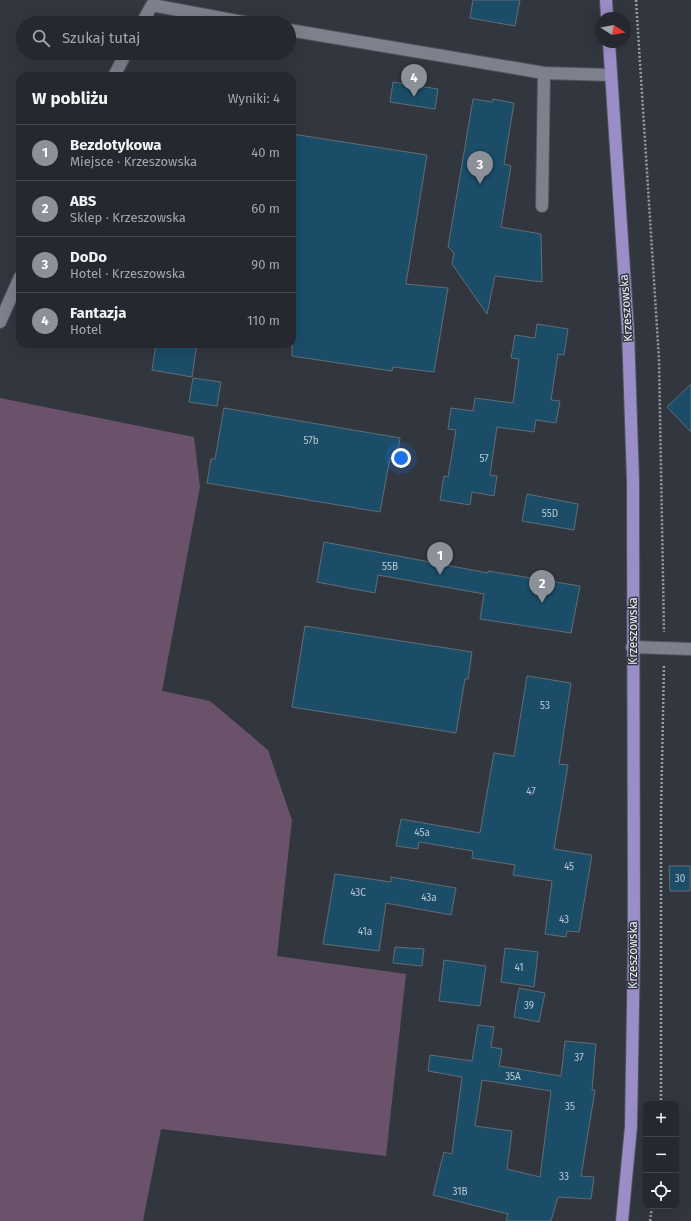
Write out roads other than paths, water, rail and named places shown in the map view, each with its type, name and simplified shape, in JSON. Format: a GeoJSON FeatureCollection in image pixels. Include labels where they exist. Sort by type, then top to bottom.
{"type":"FeatureCollection","features":[{"type":"Feature","properties":{"kind":"main road"},"geometry":{"type":"LineString","coordinates":[[606,0],[607,12]]}},
{"type":"Feature","properties":{"kind":"main road","name":"Krzeszowska"},"geometry":{"type":"LineString","coordinates":[[609,48],[632,432],[634,946],[632,1127],[622,1221]]}},
{"type":"Feature","properties":{"kind":"street"},"geometry":{"type":"LineString","coordinates":[[146,16],[152,5],[211,16]]}},
{"type":"Feature","properties":{"kind":"street"},"geometry":{"type":"LineString","coordinates":[[296,31],[544,72],[611,75]]}},
{"type":"Feature","properties":{"kind":"street"},"geometry":{"type":"LineString","coordinates":[[116,72],[122,60]]}},
{"type":"Feature","properties":{"kind":"street"},"geometry":{"type":"LineString","coordinates":[[542,206],[544,72]]}},
{"type":"Feature","properties":{"kind":"street"},"geometry":{"type":"LineString","coordinates":[[0,322],[16,286]]}},
{"type":"Feature","properties":{"kind":"street"},"geometry":{"type":"LineString","coordinates":[[632,647],[691,648]]}},
{"type":"Feature","properties":{"kind":"place","name":"Fantazja"},"geometry":{"type":"Point","coordinates":[414,97]}},
{"type":"Feature","properties":{"kind":"place","name":"DoDo"},"geometry":{"type":"Point","coordinates":[480,184]}},
{"type":"Feature","properties":{"kind":"place","name":"Bezdotykowa"},"geometry":{"type":"Point","coordinates":[440,575]}},
{"type":"Feature","properties":{"kind":"place","name":"ABS"},"geometry":{"type":"Point","coordinates":[542,603]}}]}
